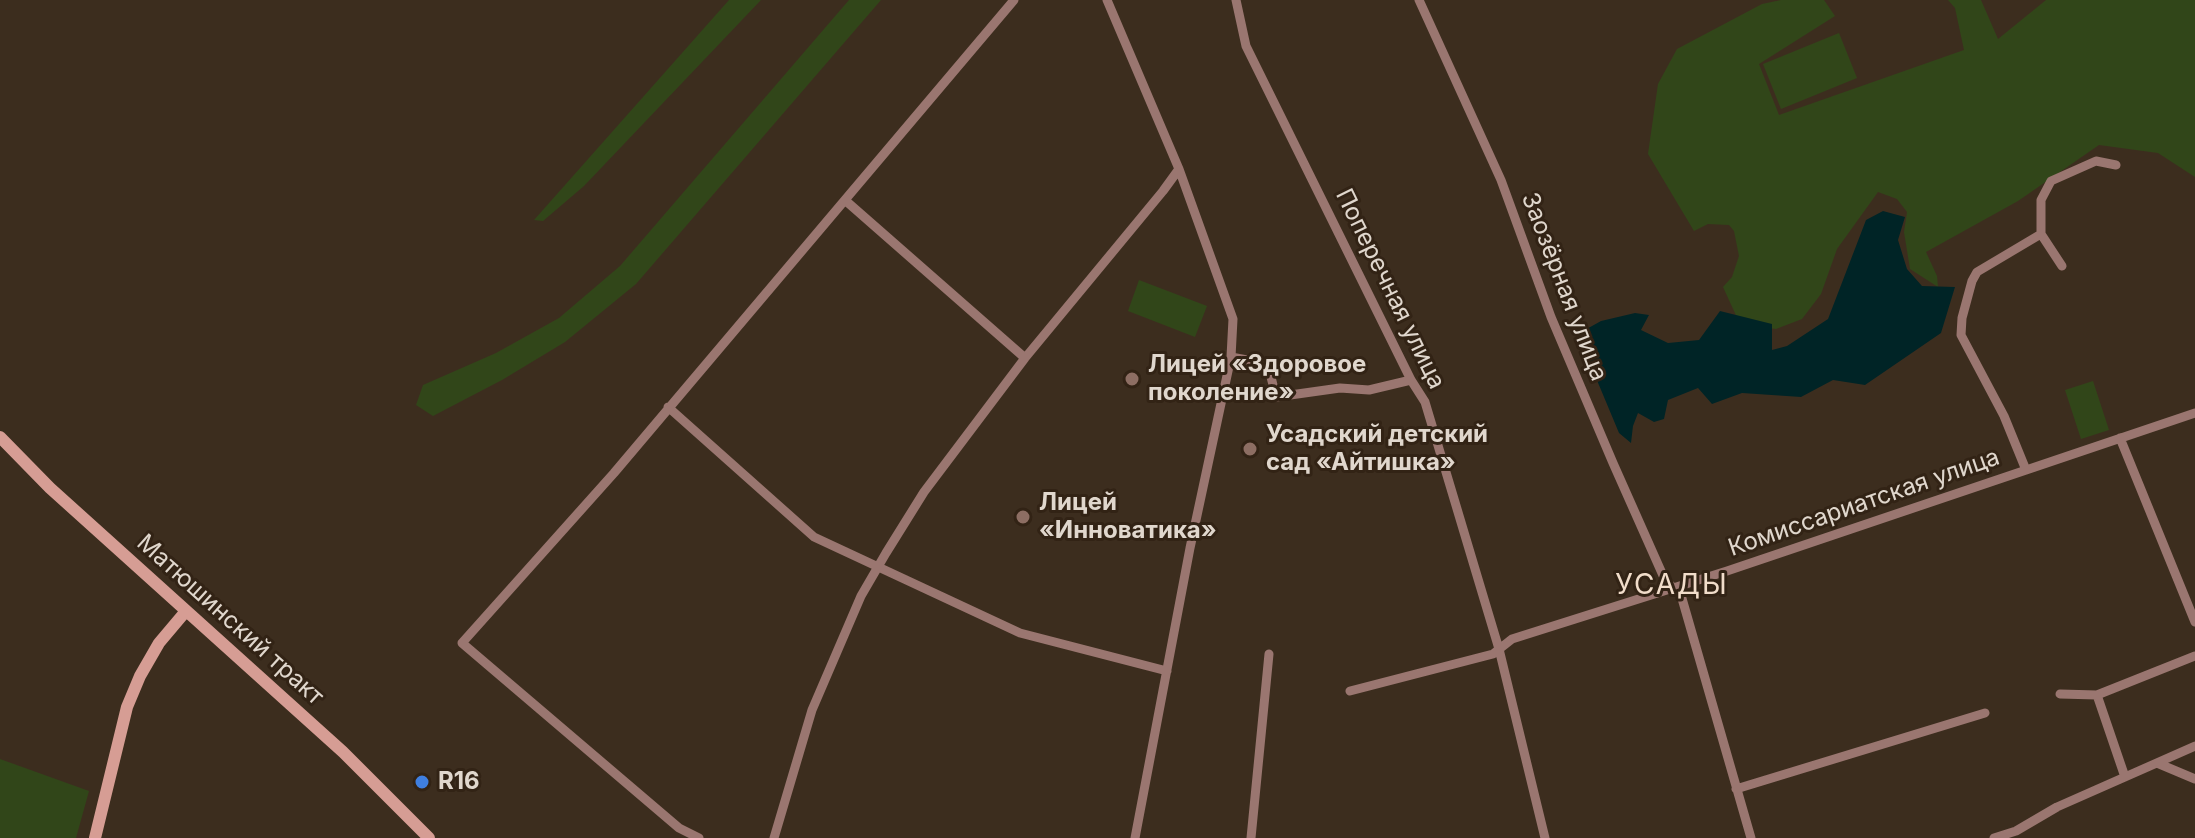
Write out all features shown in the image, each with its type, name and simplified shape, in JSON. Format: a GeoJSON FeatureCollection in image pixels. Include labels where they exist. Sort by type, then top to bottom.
{"type":"FeatureCollection","features":[{"type":"Feature","properties":{"kind":"main road","name":"Матюшинский тракт"},"geometry":{"type":"LineString","coordinates":[[0,437],[50,488],[343,752],[429,838]]}},
{"type":"Feature","properties":{"kind":"main road"},"geometry":{"type":"LineString","coordinates":[[95,838],[127,707],[159,643],[186,611]]}},
{"type":"Feature","properties":{"kind":"street"},"geometry":{"type":"LineString","coordinates":[[699,838],[679,828],[462,643],[614,473],[1014,0]]}},
{"type":"Feature","properties":{"kind":"street"},"geometry":{"type":"LineString","coordinates":[[1107,0],[1179,169],[1233,319],[1231,357],[1190,548],[1135,838]]}},
{"type":"Feature","properties":{"kind":"street","name":"Поперечная улица"},"geometry":{"type":"LineString","coordinates":[[1236,0],[1246,46],[1411,380],[1425,402],[1499,649],[1545,838]]}},
{"type":"Feature","properties":{"kind":"street","name":"Заозёрная улица"},"geometry":{"type":"LineString","coordinates":[[1419,0],[1501,180],[1551,317],[1613,463],[1665,580],[1681,595],[1751,838]]}},
{"type":"Feature","properties":{"kind":"street"},"geometry":{"type":"LineString","coordinates":[[2062,266],[2041,234],[2041,200],[2051,181],[2096,161],[2116,165]]}},
{"type":"Feature","properties":{"kind":"street"},"geometry":{"type":"LineString","coordinates":[[774,838],[812,710],[861,596],[877,568],[924,492],[1025,358],[1179,169]]}},
{"type":"Feature","properties":{"kind":"street"},"geometry":{"type":"LineString","coordinates":[[846,201],[1025,358]]}},
{"type":"Feature","properties":{"kind":"street","name":"Комиссариатская улица"},"geometry":{"type":"LineString","coordinates":[[2026,470],[2004,416],[1961,335],[1962,318],[1977,272],[2041,234]]}},
{"type":"Feature","properties":{"kind":"street"},"geometry":{"type":"LineString","coordinates":[[1231,357],[1263,363],[1269,369],[1276,397],[1340,388],[1369,390],[1411,380]]}},
{"type":"Feature","properties":{"kind":"street"},"geometry":{"type":"LineString","coordinates":[[668,407],[814,537],[1020,633],[1167,671]]}},
{"type":"Feature","properties":{"kind":"street","name":"Комиссариатская улица"},"geometry":{"type":"LineString","coordinates":[[1350,691],[1493,654],[1512,639],[2195,413]]}},
{"type":"Feature","properties":{"kind":"street"},"geometry":{"type":"LineString","coordinates":[[2120,438],[2195,622]]}},
{"type":"Feature","properties":{"kind":"street"},"geometry":{"type":"LineString","coordinates":[[1251,838],[1269,654]]}},
{"type":"Feature","properties":{"kind":"street"},"geometry":{"type":"LineString","coordinates":[[2060,694],[2097,695],[2195,656]]}},
{"type":"Feature","properties":{"kind":"street"},"geometry":{"type":"LineString","coordinates":[[2097,695],[2125,777]]}},
{"type":"Feature","properties":{"kind":"street"},"geometry":{"type":"LineString","coordinates":[[1736,789],[1985,713]]}},
{"type":"Feature","properties":{"kind":"street"},"geometry":{"type":"LineString","coordinates":[[1994,838],[2016,831],[2057,807],[2195,746]]}},
{"type":"Feature","properties":{"kind":"street"},"geometry":{"type":"LineString","coordinates":[[2157,763],[2195,779]]}},
{"type":"Feature","properties":{"kind":"green space"},"geometry":{"type":"Polygon","coordinates":[[[729,0],[761,0],[584,186],[543,221],[534,220],[729,0]]]}},
{"type":"Feature","properties":{"kind":"green space"},"geometry":{"type":"Polygon","coordinates":[[[849,0],[881,0],[636,284],[565,342],[502,380],[433,416],[416,405],[423,385],[496,353],[559,318],[620,266],[849,0]]]}},
{"type":"Feature","properties":{"kind":"green space"},"geometry":{"type":"Polygon","coordinates":[[[1781,0],[1824,0],[1835,16],[1759,64],[1779,115],[1964,50],[1955,8],[1948,0],[1981,0],[1998,39],[2046,0],[2195,0],[2195,177],[2158,153],[2099,145],[2018,201],[1926,252],[1937,276],[1938,287],[1910,269],[1904,232],[1907,212],[1897,199],[1878,192],[1837,249],[1821,294],[1802,319],[1776,329],[1740,324],[1723,287],[1732,277],[1739,256],[1734,231],[1729,225],[1708,224],[1694,231],[1648,154],[1658,84],[1677,49],[1762,4],[1781,0]]]}},
{"type":"Feature","properties":{"kind":"green space"},"geometry":{"type":"Polygon","coordinates":[[[1839,33],[1857,78],[1781,109],[1763,64],[1839,33]]]}},
{"type":"Feature","properties":{"kind":"green space"},"geometry":{"type":"Polygon","coordinates":[[[1139,280],[1207,306],[1195,337],[1128,311],[1139,280]]]}},
{"type":"Feature","properties":{"kind":"green space"},"geometry":{"type":"Polygon","coordinates":[[[2093,381],[2109,430],[2081,439],[2065,390],[2093,381]]]}},
{"type":"Feature","properties":{"kind":"green space"},"geometry":{"type":"Polygon","coordinates":[[[0,759],[89,791],[76,838],[0,838],[0,759]]]}},
{"type":"Feature","properties":{"kind":"water"},"geometry":{"type":"Polygon","coordinates":[[[1883,211],[1905,217],[1898,240],[1907,269],[1922,286],[1955,287],[1941,333],[1865,385],[1833,380],[1801,397],[1742,393],[1712,404],[1698,388],[1668,400],[1664,419],[1654,422],[1638,413],[1631,443],[1619,433],[1586,354],[1583,331],[1601,321],[1635,313],[1649,315],[1641,330],[1668,343],[1699,340],[1720,311],[1772,324],[1772,350],[1787,346],[1828,319],[1866,220],[1883,211]]]}},
{"type":"Feature","properties":{"kind":"place","name":"Лицей «Здоровое поколение»"},"geometry":{"type":"Point","coordinates":[1132,379]}},
{"type":"Feature","properties":{"kind":"place","name":"Усадский детский сад «Айтишка»"},"geometry":{"type":"Point","coordinates":[1250,449]}},
{"type":"Feature","properties":{"kind":"place","name":"Лицей «Инноватика»"},"geometry":{"type":"Point","coordinates":[1023,517]}},
{"type":"Feature","properties":{"kind":"place","name":"R16"},"geometry":{"type":"Point","coordinates":[422,782]}},
{"type":"Feature","properties":{"kind":"district","name":"УСАДЫ"},"geometry":{"type":"Point","coordinates":[1672,586]}}]}
